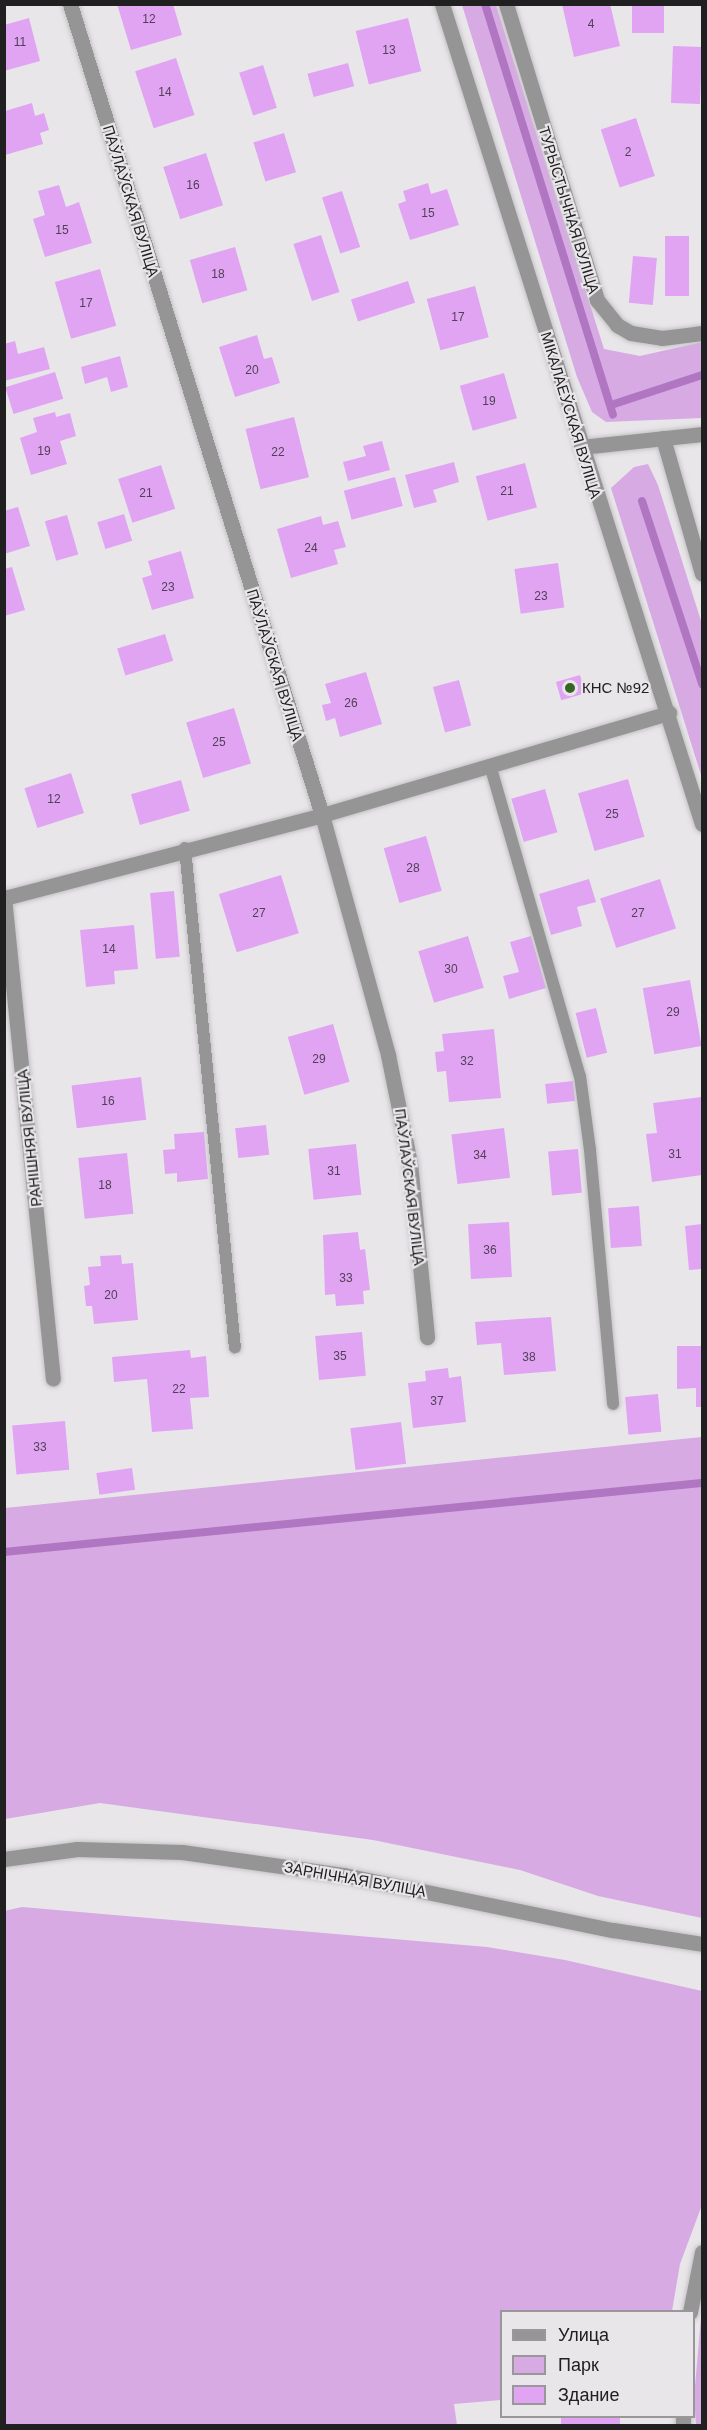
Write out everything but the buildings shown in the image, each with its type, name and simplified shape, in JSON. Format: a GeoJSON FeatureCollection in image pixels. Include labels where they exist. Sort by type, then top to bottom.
{"type":"FeatureCollection","features":[{"type":"Feature","properties":{"kind":"street","name":"ПАЎЛАЎСКАЯ ВУЛІЦА"},"geometry":{"type":"LineString","coordinates":[[70,4],[322,815],[398,1093],[410,1163],[427,1337]]}},
{"type":"Feature","properties":{"kind":"street","name":"МІКАЛАЕЎСКАЯ ВУЛІЦА"},"geometry":{"type":"LineString","coordinates":[[442,4],[581,447],[669,713],[702,824]]}},
{"type":"Feature","properties":{"kind":"street","name":"ТУРЫСТЫЧНАЯ ВУЛІЦА"},"geometry":{"type":"LineString","coordinates":[[506,4],[597,300],[617,325],[631,333],[662,339],[702,333]]}},
{"type":"Feature","properties":{"kind":"street"},"geometry":{"type":"LineString","coordinates":[[581,447],[702,434]]}},
{"type":"Feature","properties":{"kind":"street"},"geometry":{"type":"LineString","coordinates":[[663,438],[702,574]]}},
{"type":"Feature","properties":{"kind":"street"},"geometry":{"type":"LineString","coordinates":[[5,897],[185,848],[322,815],[669,713]]}},
{"type":"Feature","properties":{"kind":"street","name":"РАНІШНЯЯ ВУЛІЦА"},"geometry":{"type":"LineString","coordinates":[[5,897],[53,1379]]}},
{"type":"Feature","properties":{"kind":"street","name":"ЗАРНІЧНАЯ ВУЛІЦА"},"geometry":{"type":"LineString","coordinates":[[4,1859],[77,1849],[182,1852],[344,1875],[613,1930],[702,1944]]}},
{"type":"Feature","properties":{"kind":"street"},"geometry":{"type":"LineString","coordinates":[[690,2310],[700,2258]]}},
{"type":"Feature","properties":{"kind":"lane"},"geometry":{"type":"LineString","coordinates":[[490,765],[580,1076],[590,1150],[613,1404]]}},
{"type":"Feature","properties":{"kind":"lane"},"geometry":{"type":"LineString","coordinates":[[185,848],[236,1348]]}},
{"type":"Feature","properties":{"kind":"green space"},"geometry":{"type":"Polygon","coordinates":[[[462,5],[496,5],[604,349],[640,356],[702,342],[702,418],[606,422],[592,412],[577,377],[462,5]]]}},
{"type":"Feature","properties":{"kind":"green space"},"geometry":{"type":"Polygon","coordinates":[[[648,464],[658,485],[702,624],[702,778],[611,488],[634,467],[648,464]]]}},
{"type":"Feature","properties":{"kind":"green space"},"geometry":{"type":"Polygon","coordinates":[[[702,1437],[702,1918],[598,1896],[520,1870],[373,1840],[100,1803],[5,1819],[5,1508],[702,1437]]]}},
{"type":"Feature","properties":{"kind":"green space"},"geometry":{"type":"Polygon","coordinates":[[[22,1907],[487,1947],[565,1960],[702,1991],[702,2205],[680,2264],[672,2310],[500,2310],[500,2400],[454,2404],[457,2425],[5,2425],[4,1911],[22,1907]]]}},
{"type":"Feature","properties":{"kind":"green space"},"geometry":{"type":"Polygon","coordinates":[[[702,2306],[702,2425],[696,2425],[695,2386],[702,2306]]]}},
{"type":"Feature","properties":{"kind":"waterway"},"geometry":{"type":"LineString","coordinates":[[485,4],[613,414]]}},
{"type":"Feature","properties":{"kind":"waterway"},"geometry":{"type":"LineString","coordinates":[[611,405],[702,375]]}},
{"type":"Feature","properties":{"kind":"waterway"},"geometry":{"type":"LineString","coordinates":[[642,501],[702,684]]}},
{"type":"Feature","properties":{"kind":"waterway"},"geometry":{"type":"LineString","coordinates":[[4,1552],[702,1483]]}},
{"type":"Feature","properties":{"kind":"place","name":"КНС №92"},"geometry":{"type":"Point","coordinates":[570,688]}}]}
